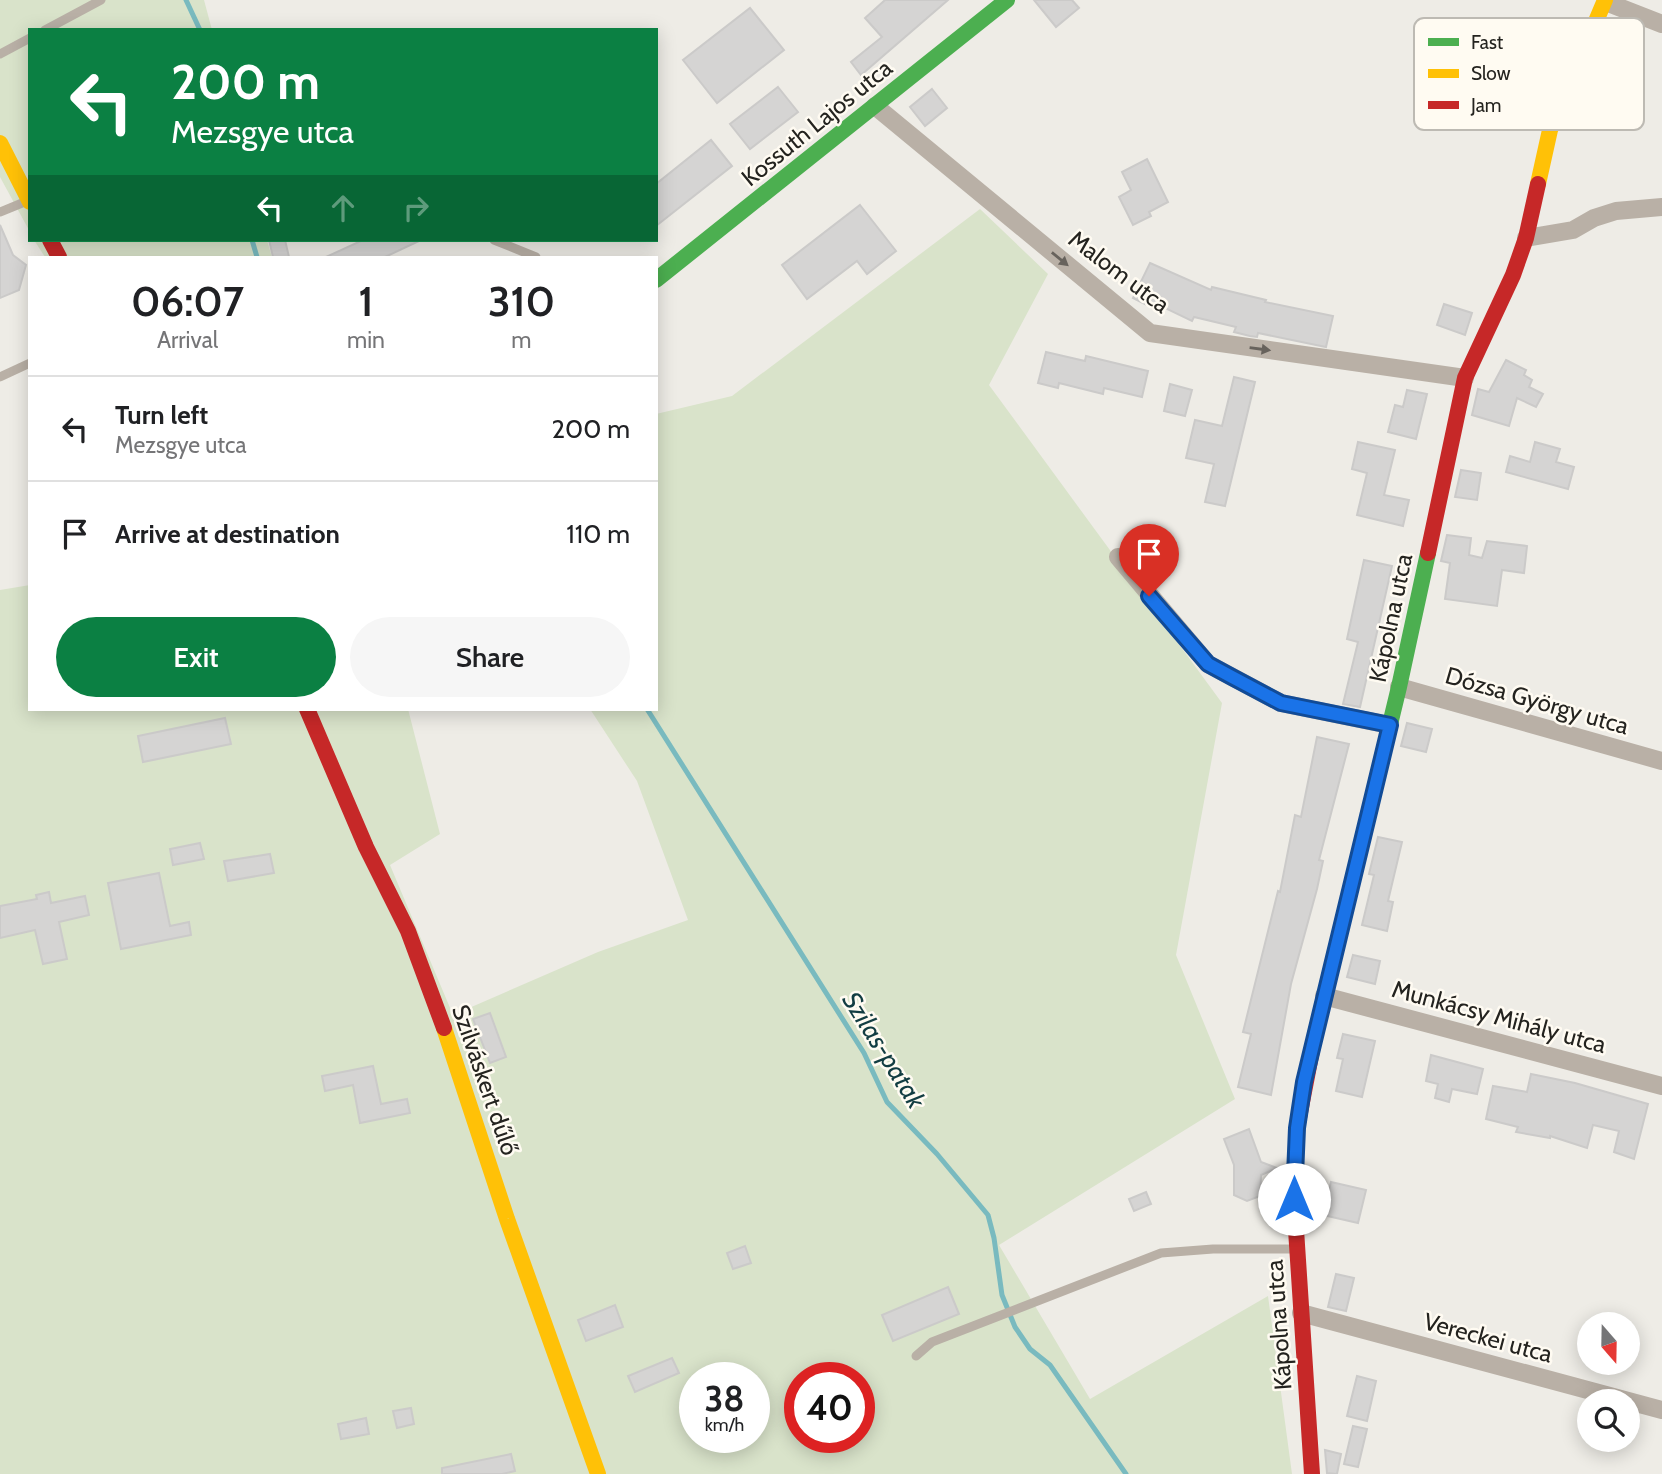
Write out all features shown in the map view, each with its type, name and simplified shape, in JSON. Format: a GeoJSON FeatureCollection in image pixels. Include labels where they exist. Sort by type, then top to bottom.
{"type":"FeatureCollection","features":[{"type":"Feature","properties":{"kind":"street","name":"Kossuth Lajos utca"},"geometry":{"type":"LineString","coordinates":[[658,278],[1007,0]]}},
{"type":"Feature","properties":{"kind":"street"},"geometry":{"type":"LineString","coordinates":[[1606,1],[1662,24]]}},
{"type":"Feature","properties":{"kind":"street","name":"Kápolna utca"},"geometry":{"type":"LineString","coordinates":[[1599,18],[1606,1]]}},
{"type":"Feature","properties":{"kind":"street","name":"Malom utca"},"geometry":{"type":"LineString","coordinates":[[875,106],[1150,333],[1465,378]]}},
{"type":"Feature","properties":{"kind":"street","name":"Kápolna utca"},"geometry":{"type":"LineString","coordinates":[[1312,1474],[1296,1250],[1293,1165],[1304,1082],[1399,687],[1465,378],[1509,286],[1526,238],[1550,130]]}},
{"type":"Feature","properties":{"kind":"street"},"geometry":{"type":"LineString","coordinates":[[0,143],[28,199]]}},
{"type":"Feature","properties":{"kind":"street"},"geometry":{"type":"LineString","coordinates":[[1526,238],[1573,230],[1594,218],[1616,211],[1662,207]]}},
{"type":"Feature","properties":{"kind":"street"},"geometry":{"type":"LineString","coordinates":[[1118,557],[1208,664],[1281,703],[1390,725]]}},
{"type":"Feature","properties":{"kind":"street","name":"Dózsa György utca"},"geometry":{"type":"LineString","coordinates":[[1399,687],[1662,761]]}},
{"type":"Feature","properties":{"kind":"street","name":"Szilváskert dűlő"},"geometry":{"type":"LineString","coordinates":[[308,711],[366,846],[413,943],[598,1474]]}},
{"type":"Feature","properties":{"kind":"street","name":"Munkácsy Mihály utca"},"geometry":{"type":"LineString","coordinates":[[1324,996],[1662,1086]]}},
{"type":"Feature","properties":{"kind":"street","name":"Vereckei utca"},"geometry":{"type":"LineString","coordinates":[[1301,1313],[1662,1410]]}},
{"type":"Feature","properties":{"kind":"lane"},"geometry":{"type":"LineString","coordinates":[[50,28],[102,0]]}},
{"type":"Feature","properties":{"kind":"lane"},"geometry":{"type":"LineString","coordinates":[[0,54],[28,39]]}},
{"type":"Feature","properties":{"kind":"lane"},"geometry":{"type":"LineString","coordinates":[[0,212],[28,201]]}},
{"type":"Feature","properties":{"kind":"lane"},"geometry":{"type":"LineString","coordinates":[[499,242],[534,256]]}},
{"type":"Feature","properties":{"kind":"lane"},"geometry":{"type":"LineString","coordinates":[[0,377],[28,364]]}},
{"type":"Feature","properties":{"kind":"lane"},"geometry":{"type":"LineString","coordinates":[[916,1356],[932,1342],[1161,1254],[1213,1249],[1296,1250]]}},
{"type":"Feature","properties":{"kind":"green space"},"geometry":{"type":"Polygon","coordinates":[[[0,0],[204,0],[211,28],[28,28],[28,228],[0,177],[0,0]]]}},
{"type":"Feature","properties":{"kind":"green space"},"geometry":{"type":"Polygon","coordinates":[[[980,209],[1048,274],[989,385],[1222,703],[1176,955],[1235,1099],[999,1245],[1090,1399],[1268,1296],[1292,1474],[0,1474],[0,590],[28,585],[28,711],[409,711],[440,834],[390,865],[453,1015],[598,952],[688,920],[637,781],[591,711],[658,711],[658,414],[732,396],[980,209]]]}},
{"type":"Feature","properties":{"kind":"green space"},"geometry":{"type":"Polygon","coordinates":[[[35,242],[268,242],[272,256],[44,256],[35,242]]]}},
{"type":"Feature","properties":{"kind":"building"},"geometry":{"type":"Polygon","coordinates":[[[885,0],[948,0],[861,75],[851,62],[882,37],[865,18],[885,0]]]}},
{"type":"Feature","properties":{"kind":"building"},"geometry":{"type":"Polygon","coordinates":[[[1034,0],[1072,0],[1079,8],[1056,27],[1034,0]]]}},
{"type":"Feature","properties":{"kind":"building"},"geometry":{"type":"Polygon","coordinates":[[[750,8],[784,50],[717,103],[683,60],[750,8]]]}},
{"type":"Feature","properties":{"kind":"building"},"geometry":{"type":"Polygon","coordinates":[[[778,87],[798,112],[750,149],[730,124],[778,87]]]}},
{"type":"Feature","properties":{"kind":"building"},"geometry":{"type":"Polygon","coordinates":[[[932,89],[947,108],[925,126],[910,107],[932,89]]]}},
{"type":"Feature","properties":{"kind":"building"},"geometry":{"type":"Polygon","coordinates":[[[711,140],[732,166],[658,224],[658,182],[711,140]]]}},
{"type":"Feature","properties":{"kind":"building"},"geometry":{"type":"Polygon","coordinates":[[[1147,159],[1168,202],[1149,212],[1151,216],[1133,225],[1119,197],[1131,190],[1122,172],[1147,159]]]}},
{"type":"Feature","properties":{"kind":"building"},"geometry":{"type":"Polygon","coordinates":[[[860,205],[896,251],[867,274],[857,261],[807,299],[782,265],[860,205]]]}},
{"type":"Feature","properties":{"kind":"building"},"geometry":{"type":"Polygon","coordinates":[[[0,225],[13,255],[26,265],[19,290],[0,298],[0,225]]]}},
{"type":"Feature","properties":{"kind":"building"},"geometry":{"type":"Polygon","coordinates":[[[269,242],[285,242],[289,256],[273,256],[269,242]]]}},
{"type":"Feature","properties":{"kind":"building"},"geometry":{"type":"Polygon","coordinates":[[[359,242],[417,242],[387,256],[328,256],[359,242]]]}},
{"type":"Feature","properties":{"kind":"building"},"geometry":{"type":"Polygon","coordinates":[[[1150,263],[1211,290],[1212,287],[1266,300],[1265,302],[1333,316],[1326,347],[1258,333],[1257,337],[1250,336],[1234,332],[1236,327],[1194,317],[1192,321],[1157,304],[1155,309],[1133,298],[1150,263]]]}},
{"type":"Feature","properties":{"kind":"building"},"geometry":{"type":"Polygon","coordinates":[[[1444,304],[1472,313],[1465,335],[1437,325],[1444,304]]]}},
{"type":"Feature","properties":{"kind":"building"},"geometry":{"type":"Polygon","coordinates":[[[1046,352],[1085,361],[1086,356],[1148,371],[1142,397],[1104,388],[1103,394],[1059,383],[1058,388],[1038,383],[1046,352]]]}},
{"type":"Feature","properties":{"kind":"building"},"geometry":{"type":"Polygon","coordinates":[[[1506,360],[1526,370],[1524,375],[1532,380],[1529,387],[1543,394],[1536,407],[1517,398],[1509,426],[1472,415],[1478,389],[1489,392],[1506,360]]]}},
{"type":"Feature","properties":{"kind":"building"},"geometry":{"type":"Polygon","coordinates":[[[1234,377],[1255,382],[1225,506],[1205,502],[1214,464],[1186,458],[1195,420],[1222,426],[1234,377]]]}},
{"type":"Feature","properties":{"kind":"building"},"geometry":{"type":"Polygon","coordinates":[[[1170,384],[1192,390],[1185,416],[1164,411],[1170,384]]]}},
{"type":"Feature","properties":{"kind":"building"},"geometry":{"type":"Polygon","coordinates":[[[1407,390],[1427,394],[1416,439],[1388,432],[1395,405],[1403,407],[1407,390]]]}},
{"type":"Feature","properties":{"kind":"building"},"geometry":{"type":"Polygon","coordinates":[[[1358,442],[1395,450],[1384,495],[1409,500],[1403,526],[1357,515],[1367,473],[1352,469],[1358,442]]]}},
{"type":"Feature","properties":{"kind":"building"},"geometry":{"type":"Polygon","coordinates":[[[1535,442],[1560,449],[1556,462],[1574,467],[1568,489],[1506,472],[1510,456],[1530,462],[1535,442]]]}},
{"type":"Feature","properties":{"kind":"building"},"geometry":{"type":"Polygon","coordinates":[[[1461,470],[1481,473],[1477,500],[1455,497],[1461,470]]]}},
{"type":"Feature","properties":{"kind":"building"},"geometry":{"type":"Polygon","coordinates":[[[1447,535],[1471,538],[1469,555],[1482,558],[1487,541],[1527,546],[1524,573],[1502,570],[1497,606],[1445,599],[1450,563],[1441,561],[1447,535]]]}},
{"type":"Feature","properties":{"kind":"building"},"geometry":{"type":"Polygon","coordinates":[[[1364,560],[1392,566],[1360,707],[1343,704],[1358,642],[1347,639],[1364,560]]]}},
{"type":"Feature","properties":{"kind":"building"},"geometry":{"type":"Polygon","coordinates":[[[225,718],[231,744],[143,762],[138,736],[225,718]]]}},
{"type":"Feature","properties":{"kind":"building"},"geometry":{"type":"Polygon","coordinates":[[[1407,723],[1432,729],[1426,752],[1401,746],[1407,723]]]}},
{"type":"Feature","properties":{"kind":"building"},"geometry":{"type":"Polygon","coordinates":[[[1317,737],[1349,744],[1319,860],[1323,861],[1317,889],[1291,984],[1271,1095],[1238,1087],[1251,1034],[1243,1032],[1278,891],[1280,892],[1295,815],[1301,817],[1317,737]]]}},
{"type":"Feature","properties":{"kind":"building"},"geometry":{"type":"Polygon","coordinates":[[[1378,837],[1402,842],[1388,901],[1393,902],[1387,931],[1362,925],[1374,875],[1369,874],[1378,837]]]}},
{"type":"Feature","properties":{"kind":"building"},"geometry":{"type":"Polygon","coordinates":[[[200,843],[204,859],[173,865],[170,849],[200,843]]]}},
{"type":"Feature","properties":{"kind":"building"},"geometry":{"type":"Polygon","coordinates":[[[270,854],[274,873],[228,881],[224,861],[270,854]]]}},
{"type":"Feature","properties":{"kind":"building"},"geometry":{"type":"Polygon","coordinates":[[[159,873],[170,926],[189,922],[191,935],[121,949],[108,883],[159,873]]]}},
{"type":"Feature","properties":{"kind":"building"},"geometry":{"type":"Polygon","coordinates":[[[49,892],[51,903],[85,896],[89,915],[59,922],[67,959],[43,964],[35,930],[0,938],[0,906],[37,899],[36,895],[49,892]]]}},
{"type":"Feature","properties":{"kind":"building"},"geometry":{"type":"Polygon","coordinates":[[[1353,955],[1380,961],[1375,984],[1347,977],[1353,955]]]}},
{"type":"Feature","properties":{"kind":"building"},"geometry":{"type":"Polygon","coordinates":[[[490,1013],[506,1057],[490,1063],[473,1019],[490,1013]]]}},
{"type":"Feature","properties":{"kind":"building"},"geometry":{"type":"Polygon","coordinates":[[[1343,1034],[1375,1041],[1362,1097],[1336,1091],[1343,1059],[1337,1058],[1343,1034]]]}},
{"type":"Feature","properties":{"kind":"building"},"geometry":{"type":"Polygon","coordinates":[[[1431,1055],[1483,1069],[1477,1094],[1452,1089],[1449,1102],[1435,1098],[1438,1084],[1426,1081],[1431,1055]]]}},
{"type":"Feature","properties":{"kind":"building"},"geometry":{"type":"Polygon","coordinates":[[[373,1066],[381,1104],[407,1099],[410,1113],[360,1123],[353,1085],[325,1091],[322,1076],[373,1066]]]}},
{"type":"Feature","properties":{"kind":"building"},"geometry":{"type":"Polygon","coordinates":[[[1531,1074],[1575,1083],[1648,1104],[1634,1159],[1614,1152],[1619,1131],[1593,1125],[1587,1148],[1550,1136],[1516,1132],[1518,1127],[1486,1119],[1493,1086],[1527,1092],[1531,1074]]]}},
{"type":"Feature","properties":{"kind":"building"},"geometry":{"type":"Polygon","coordinates":[[[1249,1129],[1261,1162],[1277,1168],[1261,1175],[1260,1196],[1247,1201],[1234,1195],[1234,1165],[1224,1139],[1249,1129]]]}},
{"type":"Feature","properties":{"kind":"building"},"geometry":{"type":"Polygon","coordinates":[[[1331,1182],[1366,1190],[1358,1223],[1323,1215],[1331,1182]]]}},
{"type":"Feature","properties":{"kind":"building"},"geometry":{"type":"Polygon","coordinates":[[[1146,1192],[1151,1204],[1134,1211],[1129,1199],[1146,1192]]]}},
{"type":"Feature","properties":{"kind":"building"},"geometry":{"type":"Polygon","coordinates":[[[745,1246],[751,1263],[733,1269],[727,1253],[745,1246]]]}},
{"type":"Feature","properties":{"kind":"building"},"geometry":{"type":"Polygon","coordinates":[[[1336,1274],[1354,1278],[1346,1311],[1328,1307],[1336,1274]]]}},
{"type":"Feature","properties":{"kind":"building"},"geometry":{"type":"Polygon","coordinates":[[[948,1287],[959,1314],[893,1341],[882,1315],[948,1287]]]}},
{"type":"Feature","properties":{"kind":"building"},"geometry":{"type":"Polygon","coordinates":[[[615,1305],[623,1327],[586,1341],[578,1320],[615,1305]]]}},
{"type":"Feature","properties":{"kind":"building"},"geometry":{"type":"Polygon","coordinates":[[[672,1358],[679,1373],[635,1392],[628,1376],[672,1358]]]}},
{"type":"Feature","properties":{"kind":"building"},"geometry":{"type":"Polygon","coordinates":[[[1357,1376],[1376,1381],[1367,1421],[1347,1416],[1357,1376]]]}},
{"type":"Feature","properties":{"kind":"building"},"geometry":{"type":"Polygon","coordinates":[[[411,1408],[414,1424],[397,1428],[393,1411],[411,1408]]]}},
{"type":"Feature","properties":{"kind":"building"},"geometry":{"type":"Polygon","coordinates":[[[366,1418],[369,1434],[341,1439],[338,1424],[366,1418]]]}},
{"type":"Feature","properties":{"kind":"building"},"geometry":{"type":"Polygon","coordinates":[[[1353,1426],[1367,1429],[1358,1467],[1344,1464],[1353,1426]]]}},
{"type":"Feature","properties":{"kind":"building"},"geometry":{"type":"Polygon","coordinates":[[[1325,1450],[1341,1454],[1337,1474],[1327,1473],[1325,1450]]]}},
{"type":"Feature","properties":{"kind":"building"},"geometry":{"type":"Polygon","coordinates":[[[511,1454],[515,1471],[502,1474],[442,1474],[442,1468],[511,1454]]]}},
{"type":"Feature","properties":{"kind":"waterway","name":"Szilas-patak"},"geometry":{"type":"LineString","coordinates":[[186,0],[199,28]]}},
{"type":"Feature","properties":{"kind":"waterway","name":"Szilas-patak"},"geometry":{"type":"LineString","coordinates":[[253,242],[257,256]]}},
{"type":"Feature","properties":{"kind":"waterway","name":"Szilas-patak"},"geometry":{"type":"LineString","coordinates":[[648,711],[864,1053],[887,1102],[937,1154],[988,1215],[1002,1295],[1015,1327],[1030,1349],[1050,1365],[1126,1474]]}},
{"type":"Feature","properties":{"kind":"traffic: fast"},"geometry":{"type":"LineString","coordinates":[[658,278],[1007,0]]}},
{"type":"Feature","properties":{"kind":"traffic: fast"},"geometry":{"type":"LineString","coordinates":[[1315,1035],[1399,687],[1428,553]]}},
{"type":"Feature","properties":{"kind":"traffic: slow"},"geometry":{"type":"LineString","coordinates":[[1597,18],[1605,0]]}},
{"type":"Feature","properties":{"kind":"traffic: slow"},"geometry":{"type":"LineString","coordinates":[[1538,184],[1550,130]]}},
{"type":"Feature","properties":{"kind":"traffic: slow"},"geometry":{"type":"LineString","coordinates":[[0,143],[28,198]]}},
{"type":"Feature","properties":{"kind":"traffic: slow"},"geometry":{"type":"LineString","coordinates":[[444,1028],[507,1219],[598,1474]]}},
{"type":"Feature","properties":{"kind":"traffic: jam"},"geometry":{"type":"LineString","coordinates":[[1428,553],[1465,378],[1513,275],[1526,238],[1538,184]]}},
{"type":"Feature","properties":{"kind":"traffic: jam"},"geometry":{"type":"LineString","coordinates":[[51,242],[58,256]]}},
{"type":"Feature","properties":{"kind":"traffic: jam"},"geometry":{"type":"LineString","coordinates":[[308,711],[366,847],[408,931],[444,1028]]}},
{"type":"Feature","properties":{"kind":"traffic: jam"},"geometry":{"type":"LineString","coordinates":[[1312,1474],[1294,1199],[1297,1128],[1315,1035]]}},
{"type":"Feature","properties":{"kind":"route"},"geometry":{"type":"LineString","coordinates":[[1149,596],[1208,664],[1232,677],[1281,703],[1390,725],[1304,1082],[1293,1165],[1294,1199]]}}]}
